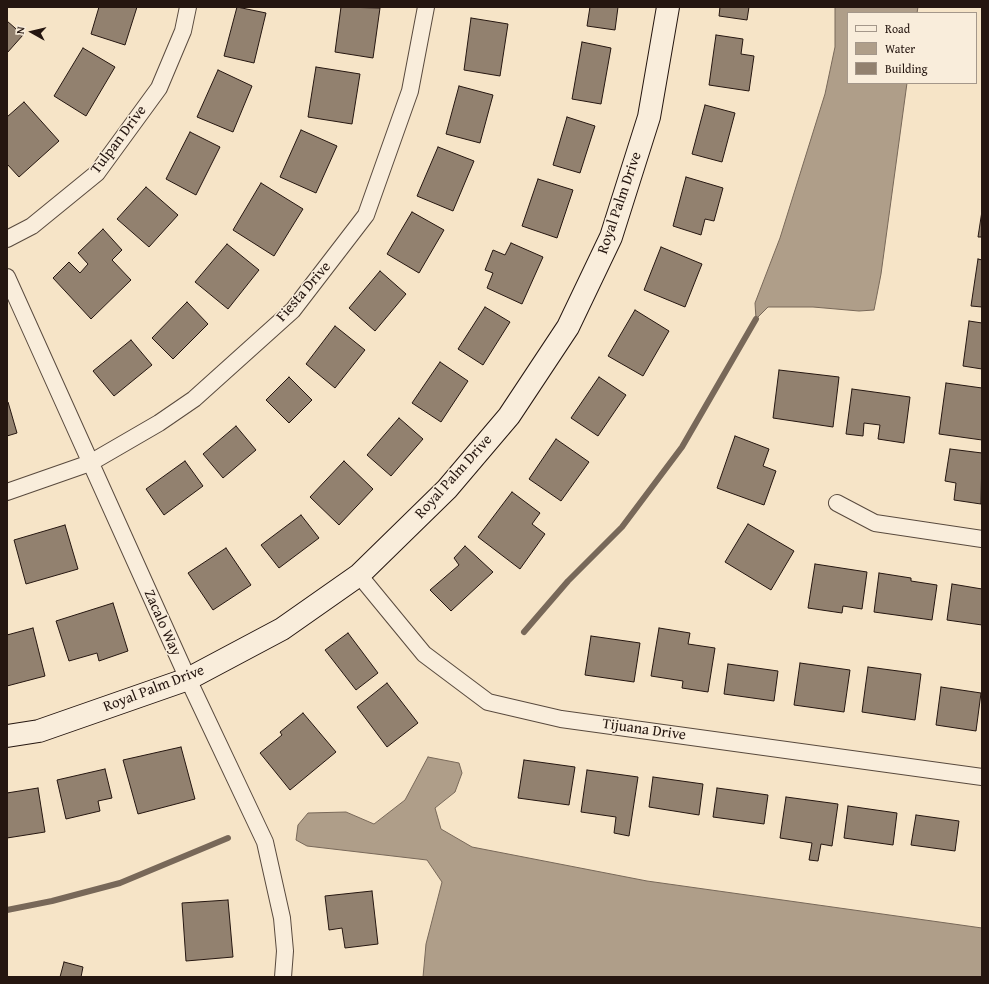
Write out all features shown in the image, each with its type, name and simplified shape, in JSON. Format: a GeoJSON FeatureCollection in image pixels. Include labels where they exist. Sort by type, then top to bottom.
{"type":"FeatureCollection","features":[{"type":"Feature","properties":{"kind":"street","name":"Tulpan Drive"},"geometry":{"type":"LineString","coordinates":[[7,239],[32,226],[97,173],[158,88],[183,31],[188,7]]}},
{"type":"Feature","properties":{"kind":"street","name":"Fiesta Drive"},"geometry":{"type":"LineString","coordinates":[[7,492],[90,463],[159,423],[194,399],[287,315],[366,216],[410,91],[426,7]]}},
{"type":"Feature","properties":{"kind":"street","name":"Royal Palm Drive"},"geometry":{"type":"LineString","coordinates":[[7,736],[39,731],[188,679],[282,629],[359,574],[447,488],[509,416],[568,327],[611,237],[646,125],[668,7]]}},
{"type":"Feature","properties":{"kind":"street","name":"Zacalo Way"},"geometry":{"type":"LineString","coordinates":[[7,277],[188,679],[265,842],[282,918],[285,951],[283,977]]}},
{"type":"Feature","properties":{"kind":"street"},"geometry":{"type":"LineString","coordinates":[[837,502],[875,523],[982,539]]}},
{"type":"Feature","properties":{"kind":"street","name":"Tijuana Drive"},"geometry":{"type":"LineString","coordinates":[[359,574],[424,654],[488,702],[561,719],[982,777]]}},
{"type":"Feature","properties":{"kind":"water"},"geometry":{"type":"Polygon","coordinates":[[[835,7],[918,7],[917,12],[847,12],[847,84],[907,84],[881,274],[874,310],[859,311],[813,307],[768,307],[756,319],[755,303],[780,238],[825,94],[835,47],[835,7]]]}},
{"type":"Feature","properties":{"kind":"water"},"geometry":{"type":"Polygon","coordinates":[[[428,757],[459,763],[462,773],[455,792],[435,808],[441,829],[472,847],[647,881],[982,928],[982,977],[423,977],[426,944],[442,882],[427,860],[307,846],[296,840],[298,825],[308,813],[346,812],[374,824],[405,800],[428,757]]]}},
{"type":"Feature","properties":{"kind":"building"},"geometry":{"type":"Polygon","coordinates":[[[99,7],[137,7],[125,45],[91,34],[99,7]]]}},
{"type":"Feature","properties":{"kind":"building"},"geometry":{"type":"Polygon","coordinates":[[[237,7],[266,13],[254,63],[224,56],[237,7]]]}},
{"type":"Feature","properties":{"kind":"building"},"geometry":{"type":"Polygon","coordinates":[[[341,7],[380,8],[373,58],[335,52],[341,7]]]}},
{"type":"Feature","properties":{"kind":"building"},"geometry":{"type":"Polygon","coordinates":[[[590,7],[618,7],[615,30],[587,26],[590,7]]]}},
{"type":"Feature","properties":{"kind":"building"},"geometry":{"type":"Polygon","coordinates":[[[720,7],[749,7],[747,20],[719,16],[720,7]]]}},
{"type":"Feature","properties":{"kind":"building"},"geometry":{"type":"Polygon","coordinates":[[[471,18],[508,24],[500,76],[464,70],[471,18]]]}},
{"type":"Feature","properties":{"kind":"building"},"geometry":{"type":"Polygon","coordinates":[[[7,21],[23,35],[7,53],[7,21]]]}},
{"type":"Feature","properties":{"kind":"building"},"geometry":{"type":"Polygon","coordinates":[[[716,35],[743,39],[741,54],[754,56],[749,91],[709,85],[716,35]]]}},
{"type":"Feature","properties":{"kind":"building"},"geometry":{"type":"Polygon","coordinates":[[[582,42],[611,48],[601,104],[572,99],[582,42]]]}},
{"type":"Feature","properties":{"kind":"building"},"geometry":{"type":"Polygon","coordinates":[[[83,48],[115,67],[86,116],[54,96],[83,48]]]}},
{"type":"Feature","properties":{"kind":"building"},"geometry":{"type":"Polygon","coordinates":[[[316,67],[360,74],[352,124],[308,117],[316,67]]]}},
{"type":"Feature","properties":{"kind":"building"},"geometry":{"type":"Polygon","coordinates":[[[218,70],[252,86],[233,132],[197,117],[218,70]]]}},
{"type":"Feature","properties":{"kind":"building"},"geometry":{"type":"Polygon","coordinates":[[[459,86],[493,95],[480,143],[446,134],[459,86]]]}},
{"type":"Feature","properties":{"kind":"building"},"geometry":{"type":"Polygon","coordinates":[[[24,102],[59,141],[19,177],[7,164],[7,117],[24,102]]]}},
{"type":"Feature","properties":{"kind":"building"},"geometry":{"type":"Polygon","coordinates":[[[705,105],[735,113],[722,162],[692,154],[705,105]]]}},
{"type":"Feature","properties":{"kind":"building"},"geometry":{"type":"Polygon","coordinates":[[[567,117],[595,126],[580,173],[553,165],[567,117]]]}},
{"type":"Feature","properties":{"kind":"building"},"geometry":{"type":"Polygon","coordinates":[[[301,130],[337,146],[316,193],[280,177],[301,130]]]}},
{"type":"Feature","properties":{"kind":"building"},"geometry":{"type":"Polygon","coordinates":[[[190,132],[220,147],[196,195],[166,179],[190,132]]]}},
{"type":"Feature","properties":{"kind":"building"},"geometry":{"type":"Polygon","coordinates":[[[438,147],[474,161],[453,211],[417,196],[438,147]]]}},
{"type":"Feature","properties":{"kind":"building"},"geometry":{"type":"Polygon","coordinates":[[[686,177],[723,188],[714,221],[705,219],[701,235],[673,226],[686,177]]]}},
{"type":"Feature","properties":{"kind":"building"},"geometry":{"type":"Polygon","coordinates":[[[538,179],[573,190],[557,238],[522,226],[538,179]]]}},
{"type":"Feature","properties":{"kind":"building"},"geometry":{"type":"Polygon","coordinates":[[[261,183],[303,209],[274,256],[233,230],[261,183]]]}},
{"type":"Feature","properties":{"kind":"building"},"geometry":{"type":"Polygon","coordinates":[[[146,187],[178,215],[149,247],[117,219],[146,187]]]}},
{"type":"Feature","properties":{"kind":"building"},"geometry":{"type":"Polygon","coordinates":[[[982,211],[982,237],[978,237],[982,211]]]}},
{"type":"Feature","properties":{"kind":"building"},"geometry":{"type":"Polygon","coordinates":[[[412,212],[444,230],[419,273],[387,254],[412,212]]]}},
{"type":"Feature","properties":{"kind":"building"},"geometry":{"type":"Polygon","coordinates":[[[103,229],[122,250],[112,260],[131,280],[91,319],[53,278],[69,262],[80,273],[88,264],[78,253],[103,229]]]}},
{"type":"Feature","properties":{"kind":"building"},"geometry":{"type":"Polygon","coordinates":[[[511,243],[543,257],[522,304],[487,288],[493,273],[485,270],[493,250],[505,255],[511,243]]]}},
{"type":"Feature","properties":{"kind":"building"},"geometry":{"type":"Polygon","coordinates":[[[227,244],[259,270],[228,309],[195,282],[227,244]]]}},
{"type":"Feature","properties":{"kind":"building"},"geometry":{"type":"Polygon","coordinates":[[[661,247],[702,264],[685,307],[644,290],[661,247]]]}},
{"type":"Feature","properties":{"kind":"building"},"geometry":{"type":"Polygon","coordinates":[[[978,259],[982,260],[982,307],[971,306],[978,259]]]}},
{"type":"Feature","properties":{"kind":"building"},"geometry":{"type":"Polygon","coordinates":[[[380,271],[406,294],[375,331],[349,308],[380,271]]]}},
{"type":"Feature","properties":{"kind":"building"},"geometry":{"type":"Polygon","coordinates":[[[187,302],[208,324],[173,359],[152,338],[187,302]]]}},
{"type":"Feature","properties":{"kind":"building"},"geometry":{"type":"Polygon","coordinates":[[[485,307],[510,322],[483,365],[458,349],[485,307]]]}},
{"type":"Feature","properties":{"kind":"building"},"geometry":{"type":"Polygon","coordinates":[[[635,310],[669,331],[643,376],[608,356],[635,310]]]}},
{"type":"Feature","properties":{"kind":"building"},"geometry":{"type":"Polygon","coordinates":[[[969,321],[982,323],[982,369],[963,366],[969,321]]]}},
{"type":"Feature","properties":{"kind":"building"},"geometry":{"type":"Polygon","coordinates":[[[335,326],[365,350],[335,388],[306,364],[335,326]]]}},
{"type":"Feature","properties":{"kind":"building"},"geometry":{"type":"Polygon","coordinates":[[[131,340],[152,365],[114,396],[93,371],[131,340]]]}},
{"type":"Feature","properties":{"kind":"building"},"geometry":{"type":"Polygon","coordinates":[[[440,362],[468,381],[441,422],[412,403],[440,362]]]}},
{"type":"Feature","properties":{"kind":"building"},"geometry":{"type":"Polygon","coordinates":[[[779,370],[839,377],[833,427],[773,418],[779,370]]]}},
{"type":"Feature","properties":{"kind":"building"},"geometry":{"type":"Polygon","coordinates":[[[289,377],[312,400],[289,423],[266,400],[289,377]]]}},
{"type":"Feature","properties":{"kind":"building"},"geometry":{"type":"Polygon","coordinates":[[[599,377],[626,395],[598,436],[571,418],[599,377]]]}},
{"type":"Feature","properties":{"kind":"building"},"geometry":{"type":"Polygon","coordinates":[[[946,383],[982,388],[982,440],[939,434],[946,383]]]}},
{"type":"Feature","properties":{"kind":"building"},"geometry":{"type":"Polygon","coordinates":[[[852,389],[910,397],[904,443],[878,439],[880,425],[864,423],[863,436],[846,434],[852,389]]]}},
{"type":"Feature","properties":{"kind":"building"},"geometry":{"type":"Polygon","coordinates":[[[7,402],[17,433],[7,436],[7,402]]]}},
{"type":"Feature","properties":{"kind":"building"},"geometry":{"type":"Polygon","coordinates":[[[399,418],[423,439],[391,476],[367,455],[399,418]]]}},
{"type":"Feature","properties":{"kind":"building"},"geometry":{"type":"Polygon","coordinates":[[[236,426],[256,450],[223,478],[203,454],[236,426]]]}},
{"type":"Feature","properties":{"kind":"building"},"geometry":{"type":"Polygon","coordinates":[[[735,436],[769,449],[763,466],[776,471],[764,505],[717,488],[735,436]]]}},
{"type":"Feature","properties":{"kind":"building"},"geometry":{"type":"Polygon","coordinates":[[[556,439],[589,462],[561,501],[529,479],[556,439]]]}},
{"type":"Feature","properties":{"kind":"building"},"geometry":{"type":"Polygon","coordinates":[[[950,449],[982,453],[981,504],[954,500],[956,483],[945,481],[950,449]]]}},
{"type":"Feature","properties":{"kind":"building"},"geometry":{"type":"Polygon","coordinates":[[[185,461],[203,486],[164,515],[146,489],[185,461]]]}},
{"type":"Feature","properties":{"kind":"building"},"geometry":{"type":"Polygon","coordinates":[[[344,461],[373,489],[339,525],[310,497],[344,461]]]}},
{"type":"Feature","properties":{"kind":"building"},"geometry":{"type":"Polygon","coordinates":[[[512,492],[540,513],[532,524],[545,534],[520,569],[478,537],[512,492]]]}},
{"type":"Feature","properties":{"kind":"building"},"geometry":{"type":"Polygon","coordinates":[[[301,515],[319,538],[279,568],[261,545],[301,515]]]}},
{"type":"Feature","properties":{"kind":"building"},"geometry":{"type":"Polygon","coordinates":[[[748,524],[794,551],[771,590],[725,562],[748,524]]]}},
{"type":"Feature","properties":{"kind":"building"},"geometry":{"type":"Polygon","coordinates":[[[65,525],[78,569],[26,584],[14,540],[65,525]]]}},
{"type":"Feature","properties":{"kind":"building"},"geometry":{"type":"Polygon","coordinates":[[[465,546],[493,572],[451,611],[430,590],[459,565],[454,558],[465,546]]]}},
{"type":"Feature","properties":{"kind":"building"},"geometry":{"type":"Polygon","coordinates":[[[226,548],[251,585],[213,610],[188,573],[226,548]]]}},
{"type":"Feature","properties":{"kind":"building"},"geometry":{"type":"Polygon","coordinates":[[[815,564],[867,572],[862,609],[843,606],[842,613],[808,608],[815,564]]]}},
{"type":"Feature","properties":{"kind":"building"},"geometry":{"type":"Polygon","coordinates":[[[879,573],[911,578],[911,581],[937,585],[932,620],[874,612],[879,573]]]}},
{"type":"Feature","properties":{"kind":"building"},"geometry":{"type":"Polygon","coordinates":[[[952,584],[982,589],[982,625],[947,620],[952,584]]]}},
{"type":"Feature","properties":{"kind":"building"},"geometry":{"type":"Polygon","coordinates":[[[113,603],[128,651],[99,661],[97,653],[69,661],[56,621],[113,603]]]}},
{"type":"Feature","properties":{"kind":"building"},"geometry":{"type":"Polygon","coordinates":[[[33,628],[45,676],[7,686],[7,635],[33,628]]]}},
{"type":"Feature","properties":{"kind":"building"},"geometry":{"type":"Polygon","coordinates":[[[659,628],[690,633],[688,644],[715,648],[708,692],[682,688],[683,681],[651,676],[659,628]]]}},
{"type":"Feature","properties":{"kind":"building"},"geometry":{"type":"Polygon","coordinates":[[[348,633],[378,673],[356,690],[325,650],[348,633]]]}},
{"type":"Feature","properties":{"kind":"building"},"geometry":{"type":"Polygon","coordinates":[[[591,636],[640,643],[634,682],[585,675],[591,636]]]}},
{"type":"Feature","properties":{"kind":"building"},"geometry":{"type":"Polygon","coordinates":[[[800,663],[850,670],[844,712],[794,705],[800,663]]]}},
{"type":"Feature","properties":{"kind":"building"},"geometry":{"type":"Polygon","coordinates":[[[728,664],[778,671],[774,701],[724,694],[728,664]]]}},
{"type":"Feature","properties":{"kind":"building"},"geometry":{"type":"Polygon","coordinates":[[[868,667],[921,674],[915,720],[862,712],[868,667]]]}},
{"type":"Feature","properties":{"kind":"building"},"geometry":{"type":"Polygon","coordinates":[[[387,683],[418,723],[387,747],[357,707],[387,683]]]}},
{"type":"Feature","properties":{"kind":"building"},"geometry":{"type":"Polygon","coordinates":[[[941,687],[981,693],[976,731],[936,725],[941,687]]]}},
{"type":"Feature","properties":{"kind":"building"},"geometry":{"type":"Polygon","coordinates":[[[303,713],[336,752],[290,790],[260,753],[282,735],[280,732],[303,713]]]}},
{"type":"Feature","properties":{"kind":"building"},"geometry":{"type":"Polygon","coordinates":[[[181,747],[195,799],[138,814],[123,760],[181,747]]]}},
{"type":"Feature","properties":{"kind":"building"},"geometry":{"type":"Polygon","coordinates":[[[524,760],[575,767],[569,805],[518,798],[524,760]]]}},
{"type":"Feature","properties":{"kind":"building"},"geometry":{"type":"Polygon","coordinates":[[[105,769],[112,798],[98,801],[100,811],[66,819],[57,780],[105,769]]]}},
{"type":"Feature","properties":{"kind":"building"},"geometry":{"type":"Polygon","coordinates":[[[587,770],[638,777],[629,836],[614,833],[616,817],[581,812],[587,770]]]}},
{"type":"Feature","properties":{"kind":"building"},"geometry":{"type":"Polygon","coordinates":[[[653,777],[703,784],[699,815],[649,807],[653,777]]]}},
{"type":"Feature","properties":{"kind":"building"},"geometry":{"type":"Polygon","coordinates":[[[38,788],[45,832],[7,838],[7,793],[38,788]]]}},
{"type":"Feature","properties":{"kind":"building"},"geometry":{"type":"Polygon","coordinates":[[[717,788],[768,795],[764,824],[713,817],[717,788]]]}},
{"type":"Feature","properties":{"kind":"building"},"geometry":{"type":"Polygon","coordinates":[[[786,797],[838,804],[832,846],[821,844],[818,861],[809,860],[812,843],[780,838],[786,797]]]}},
{"type":"Feature","properties":{"kind":"building"},"geometry":{"type":"Polygon","coordinates":[[[848,806],[897,813],[893,845],[844,838],[848,806]]]}},
{"type":"Feature","properties":{"kind":"building"},"geometry":{"type":"Polygon","coordinates":[[[916,815],[959,821],[955,851],[911,845],[916,815]]]}},
{"type":"Feature","properties":{"kind":"building"},"geometry":{"type":"Polygon","coordinates":[[[372,891],[378,944],[345,948],[342,928],[329,930],[325,896],[372,891]]]}},
{"type":"Feature","properties":{"kind":"building"},"geometry":{"type":"Polygon","coordinates":[[[228,900],[233,957],[186,961],[182,903],[228,900]]]}},
{"type":"Feature","properties":{"kind":"building"},"geometry":{"type":"Polygon","coordinates":[[[64,962],[83,967],[81,977],[60,977],[64,962]]]}},
{"type":"Feature","properties":{"kind":"waterway"},"geometry":{"type":"LineString","coordinates":[[524,632],[568,581],[622,527],[682,447],[756,319]]}},
{"type":"Feature","properties":{"kind":"waterway"},"geometry":{"type":"LineString","coordinates":[[7,910],[52,901],[120,883],[228,838]]}}]}
